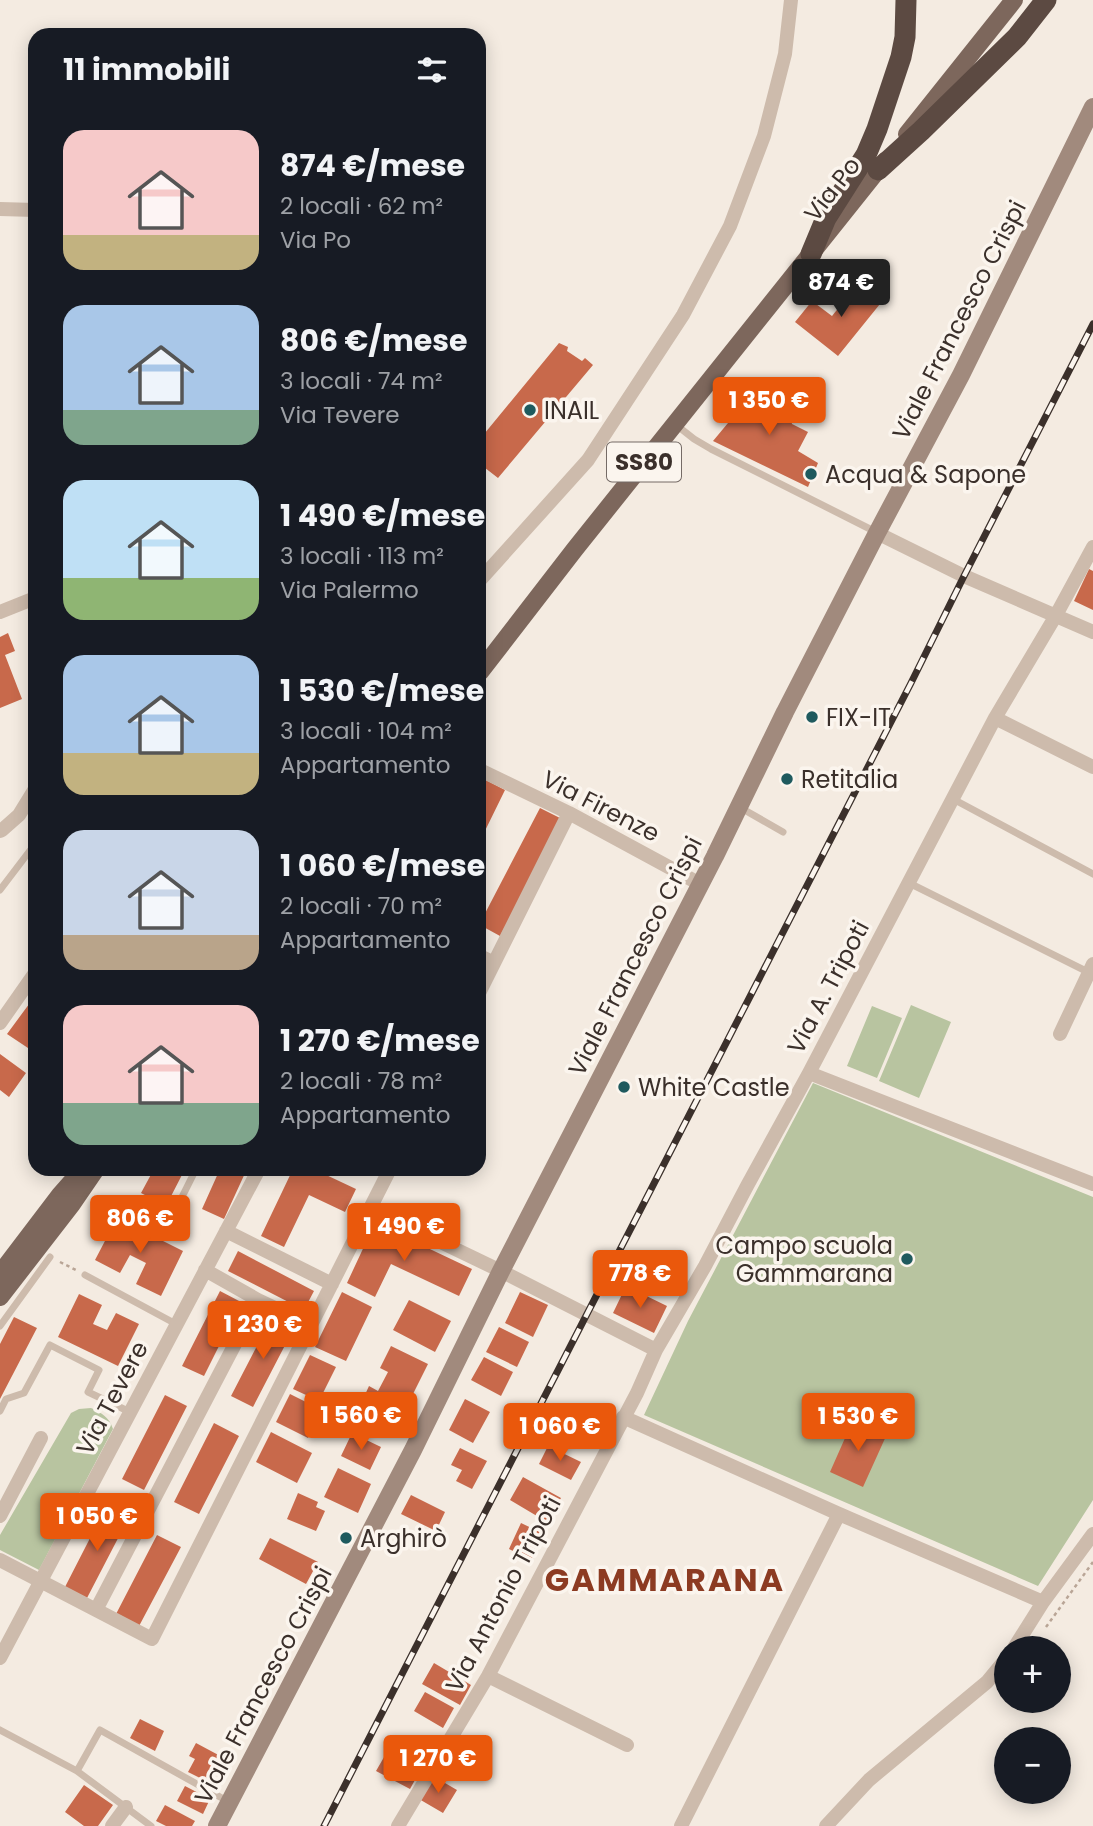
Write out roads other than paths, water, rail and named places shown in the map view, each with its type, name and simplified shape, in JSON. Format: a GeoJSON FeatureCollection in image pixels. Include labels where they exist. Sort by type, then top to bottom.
{"type":"FeatureCollection","features":[{"type":"Feature","properties":{"kind":"highway"},"geometry":{"type":"LineString","coordinates":[[811,254],[826,218],[866,155],[877,129],[901,57],[905,37],[906,0]]}},
{"type":"Feature","properties":{"kind":"highway"},"geometry":{"type":"LineString","coordinates":[[878,170],[1017,37],[1046,0]]}},
{"type":"Feature","properties":{"kind":"main road","name":"Via Po"},"geometry":{"type":"LineString","coordinates":[[486,663],[1014,0]]}},
{"type":"Feature","properties":{"kind":"main road"},"geometry":{"type":"LineString","coordinates":[[0,1274],[77,1176]]}},
{"type":"Feature","properties":{"kind":"main road"},"geometry":{"type":"LineString","coordinates":[[0,1297],[91,1176]]}},
{"type":"Feature","properties":{"kind":"street"},"geometry":{"type":"LineString","coordinates":[[486,573],[588,460],[684,315],[730,226],[764,136],[785,54],[791,0]]}},
{"type":"Feature","properties":{"kind":"street","name":"Viale Francesco Crispi"},"geometry":{"type":"LineString","coordinates":[[217,1826],[407,1461],[500,1271],[700,884],[785,712],[961,375],[1093,107]]}},
{"type":"Feature","properties":{"kind":"street"},"geometry":{"type":"LineString","coordinates":[[0,209],[28,210]]}},
{"type":"Feature","properties":{"kind":"street"},"geometry":{"type":"LineString","coordinates":[[877,533],[964,576],[1093,632]]}},
{"type":"Feature","properties":{"kind":"street","name":"Via A. Tripoti"},"geometry":{"type":"LineString","coordinates":[[623,1417],[656,1350],[705,1266],[809,1073],[995,718],[1093,547]]}},
{"type":"Feature","properties":{"kind":"street"},"geometry":{"type":"LineString","coordinates":[[0,612],[28,601]]}},
{"type":"Feature","properties":{"kind":"street"},"geometry":{"type":"LineString","coordinates":[[995,718],[1093,767]]}},
{"type":"Feature","properties":{"kind":"street","name":"Via Firenze"},"geometry":{"type":"LineString","coordinates":[[486,773],[569,813],[700,884]]}},
{"type":"Feature","properties":{"kind":"street"},"geometry":{"type":"LineString","coordinates":[[0,831],[19,815],[28,800]]}},
{"type":"Feature","properties":{"kind":"street"},"geometry":{"type":"LineString","coordinates":[[486,979],[569,813]]}},
{"type":"Feature","properties":{"kind":"street"},"geometry":{"type":"LineString","coordinates":[[486,959],[494,963]]}},
{"type":"Feature","properties":{"kind":"street"},"geometry":{"type":"LineString","coordinates":[[1060,1034],[1092,970]]}},
{"type":"Feature","properties":{"kind":"street"},"geometry":{"type":"LineString","coordinates":[[0,1023],[28,983]]}},
{"type":"Feature","properties":{"kind":"street"},"geometry":{"type":"LineString","coordinates":[[809,1073],[1093,1184]]}},
{"type":"Feature","properties":{"kind":"street","name":"Via Tevere"},"geometry":{"type":"LineString","coordinates":[[0,1658],[255,1176]]}},
{"type":"Feature","properties":{"kind":"street"},"geometry":{"type":"LineString","coordinates":[[0,1560],[152,1639],[386,1176]]}},
{"type":"Feature","properties":{"kind":"street"},"geometry":{"type":"LineString","coordinates":[[370,1208],[656,1350]]}},
{"type":"Feature","properties":{"kind":"street"},"geometry":{"type":"LineString","coordinates":[[226,1231],[331,1284]]}},
{"type":"Feature","properties":{"kind":"street"},"geometry":{"type":"LineString","coordinates":[[205,1270],[258,1300],[311,1325]]}},
{"type":"Feature","properties":{"kind":"street"},"geometry":{"type":"LineString","coordinates":[[96,1610],[258,1300]]}},
{"type":"Feature","properties":{"kind":"street"},"geometry":{"type":"LineString","coordinates":[[623,1417],[1043,1602]]}},
{"type":"Feature","properties":{"kind":"street","name":"Via Antonio Tripoti"},"geometry":{"type":"LineString","coordinates":[[398,1826],[488,1676],[623,1417]]}},
{"type":"Feature","properties":{"kind":"street"},"geometry":{"type":"LineString","coordinates":[[0,1516],[41,1438]]}},
{"type":"Feature","properties":{"kind":"street"},"geometry":{"type":"LineString","coordinates":[[681,1826],[839,1514]]}},
{"type":"Feature","properties":{"kind":"street"},"geometry":{"type":"LineString","coordinates":[[1022,1636],[1093,1534]]}},
{"type":"Feature","properties":{"kind":"street"},"geometry":{"type":"LineString","coordinates":[[826,1826],[869,1780],[994,1674]]}},
{"type":"Feature","properties":{"kind":"street"},"geometry":{"type":"LineString","coordinates":[[488,1676],[626,1745]]}},
{"type":"Feature","properties":{"kind":"street"},"geometry":{"type":"LineString","coordinates":[[112,1826],[126,1807]]}},
{"type":"Feature","properties":{"kind":"lane"},"geometry":{"type":"LineString","coordinates":[[674,424],[711,449],[877,533]]}},
{"type":"Feature","properties":{"kind":"lane"},"geometry":{"type":"LineString","coordinates":[[953,798],[1093,874]]}},
{"type":"Feature","properties":{"kind":"lane"},"geometry":{"type":"LineString","coordinates":[[738,807],[783,832]]}},
{"type":"Feature","properties":{"kind":"lane"},"geometry":{"type":"LineString","coordinates":[[0,890],[28,854]]}},
{"type":"Feature","properties":{"kind":"lane"},"geometry":{"type":"LineString","coordinates":[[909,883],[1092,970]]}},
{"type":"Feature","properties":{"kind":"lane"},"geometry":{"type":"LineString","coordinates":[[176,1209],[192,1176]]}},
{"type":"Feature","properties":{"kind":"lane"},"geometry":{"type":"LineString","coordinates":[[0,1326],[50,1257]]}},
{"type":"Feature","properties":{"kind":"lane"},"geometry":{"type":"LineString","coordinates":[[85,1275],[177,1325]]}},
{"type":"Feature","properties":{"kind":"lane"},"geometry":{"type":"LineString","coordinates":[[0,1411],[6,1399],[24,1393],[50,1345],[99,1370],[88,1392],[130,1412]]}},
{"type":"Feature","properties":{"kind":"lane"},"geometry":{"type":"LineString","coordinates":[[0,1730],[77,1772],[151,1826]]}},
{"type":"Feature","properties":{"kind":"lane"},"geometry":{"type":"LineString","coordinates":[[77,1772],[100,1730],[230,1802]]}},
{"type":"Feature","properties":{"kind":"railway"},"geometry":{"type":"LineString","coordinates":[[324,1826],[1093,324]]}},
{"type":"Feature","properties":{"kind":"place","name":"INAIL"},"geometry":{"type":"Point","coordinates":[530,410]}},
{"type":"Feature","properties":{"kind":"place","name":"Acqua & Sapone"},"geometry":{"type":"Point","coordinates":[811,474]}},
{"type":"Feature","properties":{"kind":"place","name":"FIX-IT"},"geometry":{"type":"Point","coordinates":[812,717]}},
{"type":"Feature","properties":{"kind":"place","name":"Retitalia"},"geometry":{"type":"Point","coordinates":[787,779]}},
{"type":"Feature","properties":{"kind":"place","name":"White Castle"},"geometry":{"type":"Point","coordinates":[624,1087]}},
{"type":"Feature","properties":{"kind":"place","name":"Campo scuola Gammarana"},"geometry":{"type":"Point","coordinates":[907,1259]}},
{"type":"Feature","properties":{"kind":"place","name":"Arghirò"},"geometry":{"type":"Point","coordinates":[346,1538]}},
{"type":"Feature","properties":{"kind":"district","name":"GAMMARANA"},"geometry":{"type":"Point","coordinates":[665,1579]}}]}
